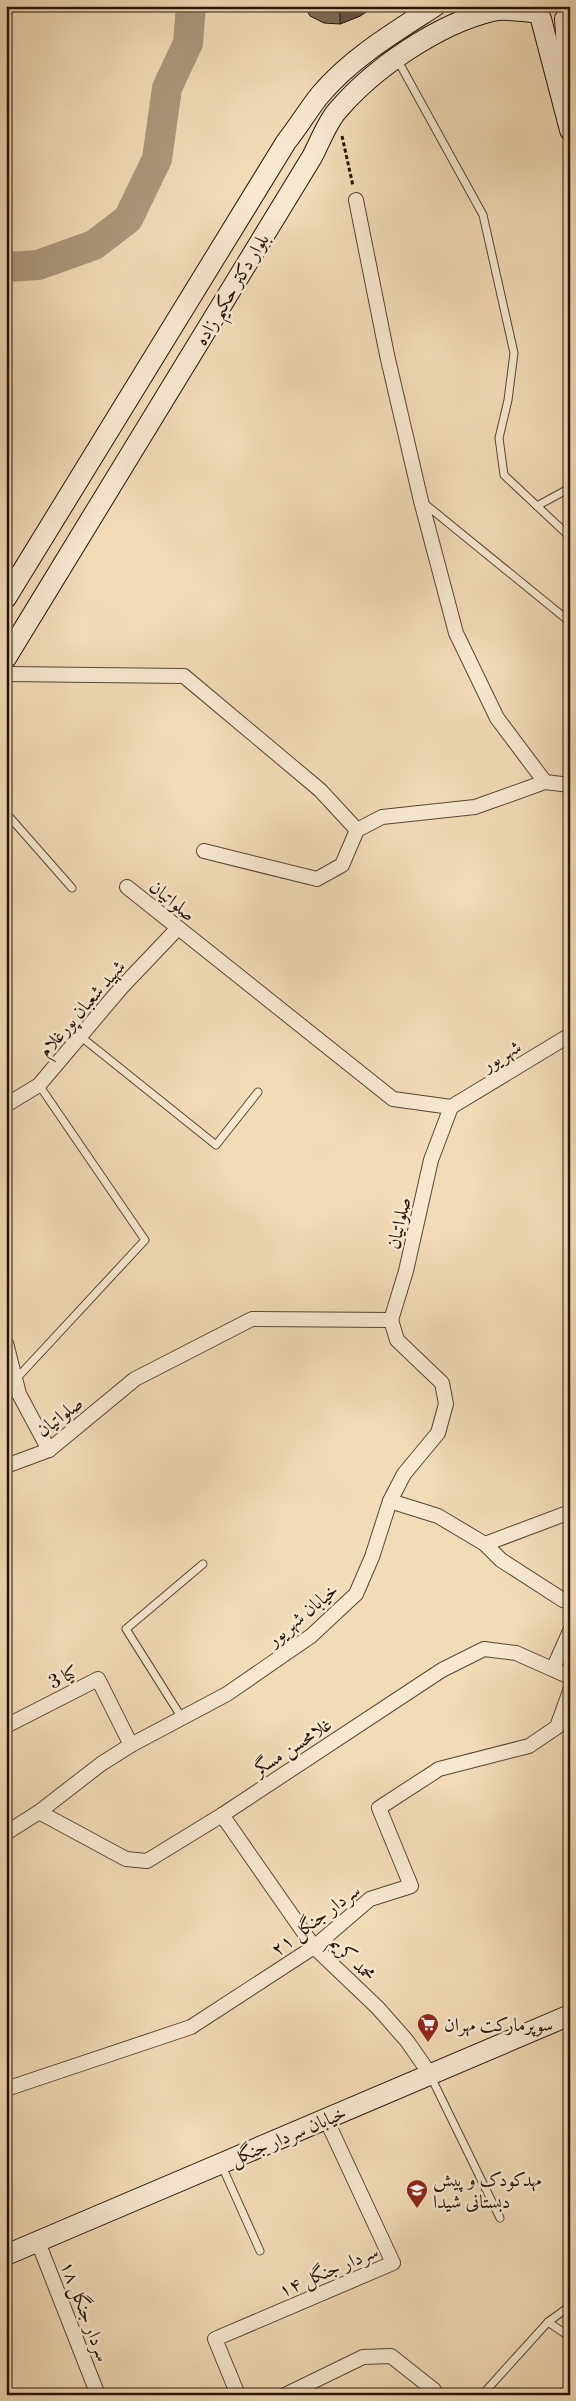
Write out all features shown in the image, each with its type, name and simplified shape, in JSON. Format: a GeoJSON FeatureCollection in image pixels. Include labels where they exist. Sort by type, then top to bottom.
{"type":"FeatureCollection","features":[{"type":"Feature","properties":{"kind":"main road","name":"بلوار دکتر حکیم زاده"},"geometry":{"type":"LineString","coordinates":[[6,598],[286,142],[321,95],[350,66],[375,46],[435,6]]}},
{"type":"Feature","properties":{"kind":"main road","name":"بلوار دکتر حکیم زاده"},"geometry":{"type":"LineString","coordinates":[[6,658],[307,165],[337,111],[364,84],[397,59],[460,22],[494,11],[533,12],[549,21],[568,19]]}},
{"type":"Feature","properties":{"kind":"main road"},"geometry":{"type":"LineString","coordinates":[[533,12],[570,130]]}},
{"type":"Feature","properties":{"kind":"main road"},"geometry":{"type":"LineString","coordinates":[[568,19],[570,88]]}},
{"type":"Feature","properties":{"kind":"main road","name":"خیابان سردار جنگل"},"geometry":{"type":"LineString","coordinates":[[6,2255],[570,2015]]}},
{"type":"Feature","properties":{"kind":"street"},"geometry":{"type":"LineString","coordinates":[[356,200],[421,501],[456,633],[497,718],[545,782]]}},
{"type":"Feature","properties":{"kind":"street"},"geometry":{"type":"LineString","coordinates":[[6,674],[184,676],[320,790],[357,830]]}},
{"type":"Feature","properties":{"kind":"street"},"geometry":{"type":"LineString","coordinates":[[204,850],[316,879],[342,865],[357,830],[382,817],[475,807],[545,782],[570,785]]}},
{"type":"Feature","properties":{"kind":"street","name":"صلواتیان"},"geometry":{"type":"LineString","coordinates":[[6,1466],[49,1450],[135,1379],[252,1319],[391,1320],[406,1271],[431,1160],[451,1107],[393,1099],[127,887]]}},
{"type":"Feature","properties":{"kind":"street","name":"شهید شعبان پورغلام"},"geometry":{"type":"LineString","coordinates":[[6,1105],[39,1085],[80,1036],[178,928]]}},
{"type":"Feature","properties":{"kind":"street","name":"شهریور"},"geometry":{"type":"LineString","coordinates":[[451,1107],[570,1035]]}},
{"type":"Feature","properties":{"kind":"street","name":"خیابان شهریور"},"geometry":{"type":"LineString","coordinates":[[6,1833],[39,1812],[101,1764],[131,1745],[227,1694],[311,1636],[356,1594],[372,1557],[390,1501],[404,1474],[438,1433],[446,1404],[442,1383],[397,1340],[391,1320]]}},
{"type":"Feature","properties":{"kind":"street"},"geometry":{"type":"LineString","coordinates":[[6,1343],[20,1394],[49,1450]]}},
{"type":"Feature","properties":{"kind":"street"},"geometry":{"type":"LineString","coordinates":[[390,1501],[438,1516],[485,1544],[501,1560],[563,1600],[570,1602]]}},
{"type":"Feature","properties":{"kind":"street"},"geometry":{"type":"LineString","coordinates":[[485,1544],[570,1512]]}},
{"type":"Feature","properties":{"kind":"street"},"geometry":{"type":"LineString","coordinates":[[553,1669],[570,1631]]}},
{"type":"Feature","properties":{"kind":"street","name":"غلامحسن مسگر"},"geometry":{"type":"LineString","coordinates":[[39,1812],[126,1859],[147,1861],[222,1815],[442,1670],[484,1649],[516,1653],[570,1677]]}},
{"type":"Feature","properties":{"kind":"street","name":"کیا 3"},"geometry":{"type":"LineString","coordinates":[[6,1726],[98,1679],[131,1745]]}},
{"type":"Feature","properties":{"kind":"street","name":"سردار جنگل ۲۱"},"geometry":{"type":"LineString","coordinates":[[6,2089],[191,2027],[314,1947],[370,1898],[411,1886],[379,1808],[440,1769],[529,1746],[557,1727],[570,1692]]}},
{"type":"Feature","properties":{"kind":"street","name":"محمد کریم"},"geometry":{"type":"LineString","coordinates":[[222,1815],[314,1947],[378,2008],[406,2041],[430,2074]]}},
{"type":"Feature","properties":{"kind":"street","name":"سردار جنگل ۱۴"},"geometry":{"type":"LineString","coordinates":[[238,2395],[215,2339],[393,2263],[326,2119]]}},
{"type":"Feature","properties":{"kind":"street","name":"سردار جنگل ۱۸"},"geometry":{"type":"LineString","coordinates":[[38,2242],[98,2395]]}},
{"type":"Feature","properties":{"kind":"street"},"geometry":{"type":"LineString","coordinates":[[284,2395],[363,2356],[391,2356],[434,2390]]}},
{"type":"Feature","properties":{"kind":"lane"},"geometry":{"type":"LineString","coordinates":[[397,59],[483,215],[514,353],[508,400],[500,438],[504,475],[570,537]]}},
{"type":"Feature","properties":{"kind":"lane"},"geometry":{"type":"LineString","coordinates":[[537,506],[570,488]]}},
{"type":"Feature","properties":{"kind":"lane"},"geometry":{"type":"LineString","coordinates":[[421,501],[570,622]]}},
{"type":"Feature","properties":{"kind":"lane"},"geometry":{"type":"LineString","coordinates":[[6,813],[72,888]]}},
{"type":"Feature","properties":{"kind":"lane"},"geometry":{"type":"LineString","coordinates":[[80,1036],[216,1145],[258,1092]]}},
{"type":"Feature","properties":{"kind":"lane"},"geometry":{"type":"LineString","coordinates":[[16,1379],[145,1240],[39,1085]]}},
{"type":"Feature","properties":{"kind":"lane"},"geometry":{"type":"LineString","coordinates":[[182,1718],[126,1629],[203,1564]]}},
{"type":"Feature","properties":{"kind":"lane"},"geometry":{"type":"LineString","coordinates":[[430,2074],[500,2218]]}},
{"type":"Feature","properties":{"kind":"lane"},"geometry":{"type":"LineString","coordinates":[[220,2164],[260,2251]]}},
{"type":"Feature","properties":{"kind":"lane"},"geometry":{"type":"LineString","coordinates":[[482,2395],[548,2322],[570,2306]]}},
{"type":"Feature","properties":{"kind":"lane"},"geometry":{"type":"LineString","coordinates":[[548,2322],[570,2338]]}},
{"type":"Feature","properties":{"kind":"path"},"geometry":{"type":"LineString","coordinates":[[337,111],[356,200]]}},
{"type":"Feature","properties":{"kind":"waterway"},"geometry":{"type":"LineString","coordinates":[[6,267],[38,265],[94,245],[128,219],[157,159],[167,88],[188,43],[191,6]]}},
{"type":"Feature","properties":{"kind":"place","name":"سوپرمارکت مهران"},"geometry":{"type":"Point","coordinates":[428,2043]}},
{"type":"Feature","properties":{"kind":"place","name":"مهدکودک و پیش دبستانی شیدا"},"geometry":{"type":"Point","coordinates":[417,2209]}}]}
